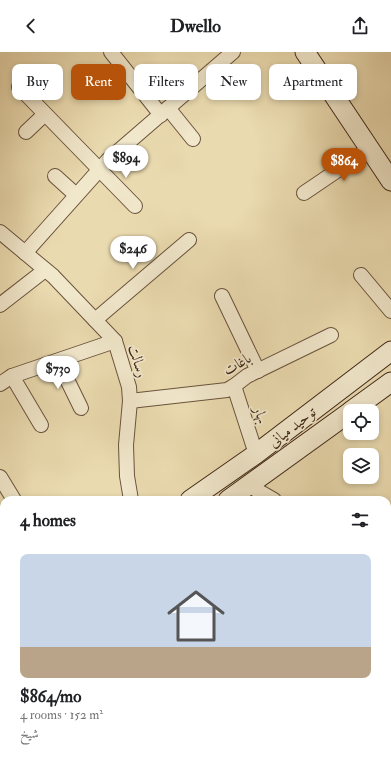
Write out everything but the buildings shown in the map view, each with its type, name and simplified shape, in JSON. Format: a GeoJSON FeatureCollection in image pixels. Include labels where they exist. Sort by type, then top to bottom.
{"type":"FeatureCollection","features":[{"type":"Feature","properties":{"kind":"main road"},"geometry":{"type":"LineString","coordinates":[[305,52],[391,181]]}},
{"type":"Feature","properties":{"kind":"main road"},"geometry":{"type":"LineString","coordinates":[[320,52],[391,159]]}},
{"type":"Feature","properties":{"kind":"main road","name":"توحید میانی"},"geometry":{"type":"LineString","coordinates":[[196,496],[256,454],[391,351]]}},
{"type":"Feature","properties":{"kind":"main road","name":"توحید میانی"},"geometry":{"type":"LineString","coordinates":[[360,404],[391,382]]}},
{"type":"Feature","properties":{"kind":"main road","name":"توحید میانی"},"geometry":{"type":"LineString","coordinates":[[233,496],[343,416]]}},
{"type":"Feature","properties":{"kind":"main road"},"geometry":{"type":"LineString","coordinates":[[216,482],[227,496]]}},
{"type":"Feature","properties":{"kind":"street"},"geometry":{"type":"LineString","coordinates":[[111,52],[164,112],[193,140]]}},
{"type":"Feature","properties":{"kind":"street"},"geometry":{"type":"LineString","coordinates":[[25,252],[108,160],[233,52]]}},
{"type":"Feature","properties":{"kind":"street"},"geometry":{"type":"LineString","coordinates":[[32,100],[135,206]]}},
{"type":"Feature","properties":{"kind":"street"},"geometry":{"type":"LineString","coordinates":[[26,132],[46,114]]}},
{"type":"Feature","properties":{"kind":"street"},"geometry":{"type":"LineString","coordinates":[[304,193],[370,149]]}},
{"type":"Feature","properties":{"kind":"street"},"geometry":{"type":"LineString","coordinates":[[56,176],[76,195]]}},
{"type":"Feature","properties":{"kind":"street","name":"رسالت"},"geometry":{"type":"LineString","coordinates":[[0,232],[45,270],[115,341],[129,387],[130,401],[126,446],[127,476],[130,496]]}},
{"type":"Feature","properties":{"kind":"street"},"geometry":{"type":"LineString","coordinates":[[95,320],[189,240]]}},
{"type":"Feature","properties":{"kind":"street"},"geometry":{"type":"LineString","coordinates":[[0,305],[45,270]]}},
{"type":"Feature","properties":{"kind":"street"},"geometry":{"type":"LineString","coordinates":[[361,275],[391,311]]}},
{"type":"Feature","properties":{"kind":"street"},"geometry":{"type":"LineString","coordinates":[[222,296],[258,371]]}},
{"type":"Feature","properties":{"kind":"street","name":"باغات"},"geometry":{"type":"LineString","coordinates":[[130,401],[226,390],[247,376],[330,335]]}},
{"type":"Feature","properties":{"kind":"street"},"geometry":{"type":"LineString","coordinates":[[0,384],[12,376],[115,341]]}},
{"type":"Feature","properties":{"kind":"street"},"geometry":{"type":"LineString","coordinates":[[58,361],[81,408]]}},
{"type":"Feature","properties":{"kind":"street"},"geometry":{"type":"LineString","coordinates":[[12,376],[41,425]]}},
{"type":"Feature","properties":{"kind":"street","name":"بهار"},"geometry":{"type":"LineString","coordinates":[[234,386],[256,454]]}},
{"type":"Feature","properties":{"kind":"street"},"geometry":{"type":"LineString","coordinates":[[0,477],[12,496]]}},
{"type":"Feature","properties":{"kind":"street"},"geometry":{"type":"LineString","coordinates":[[248,485],[267,496]]}}]}
